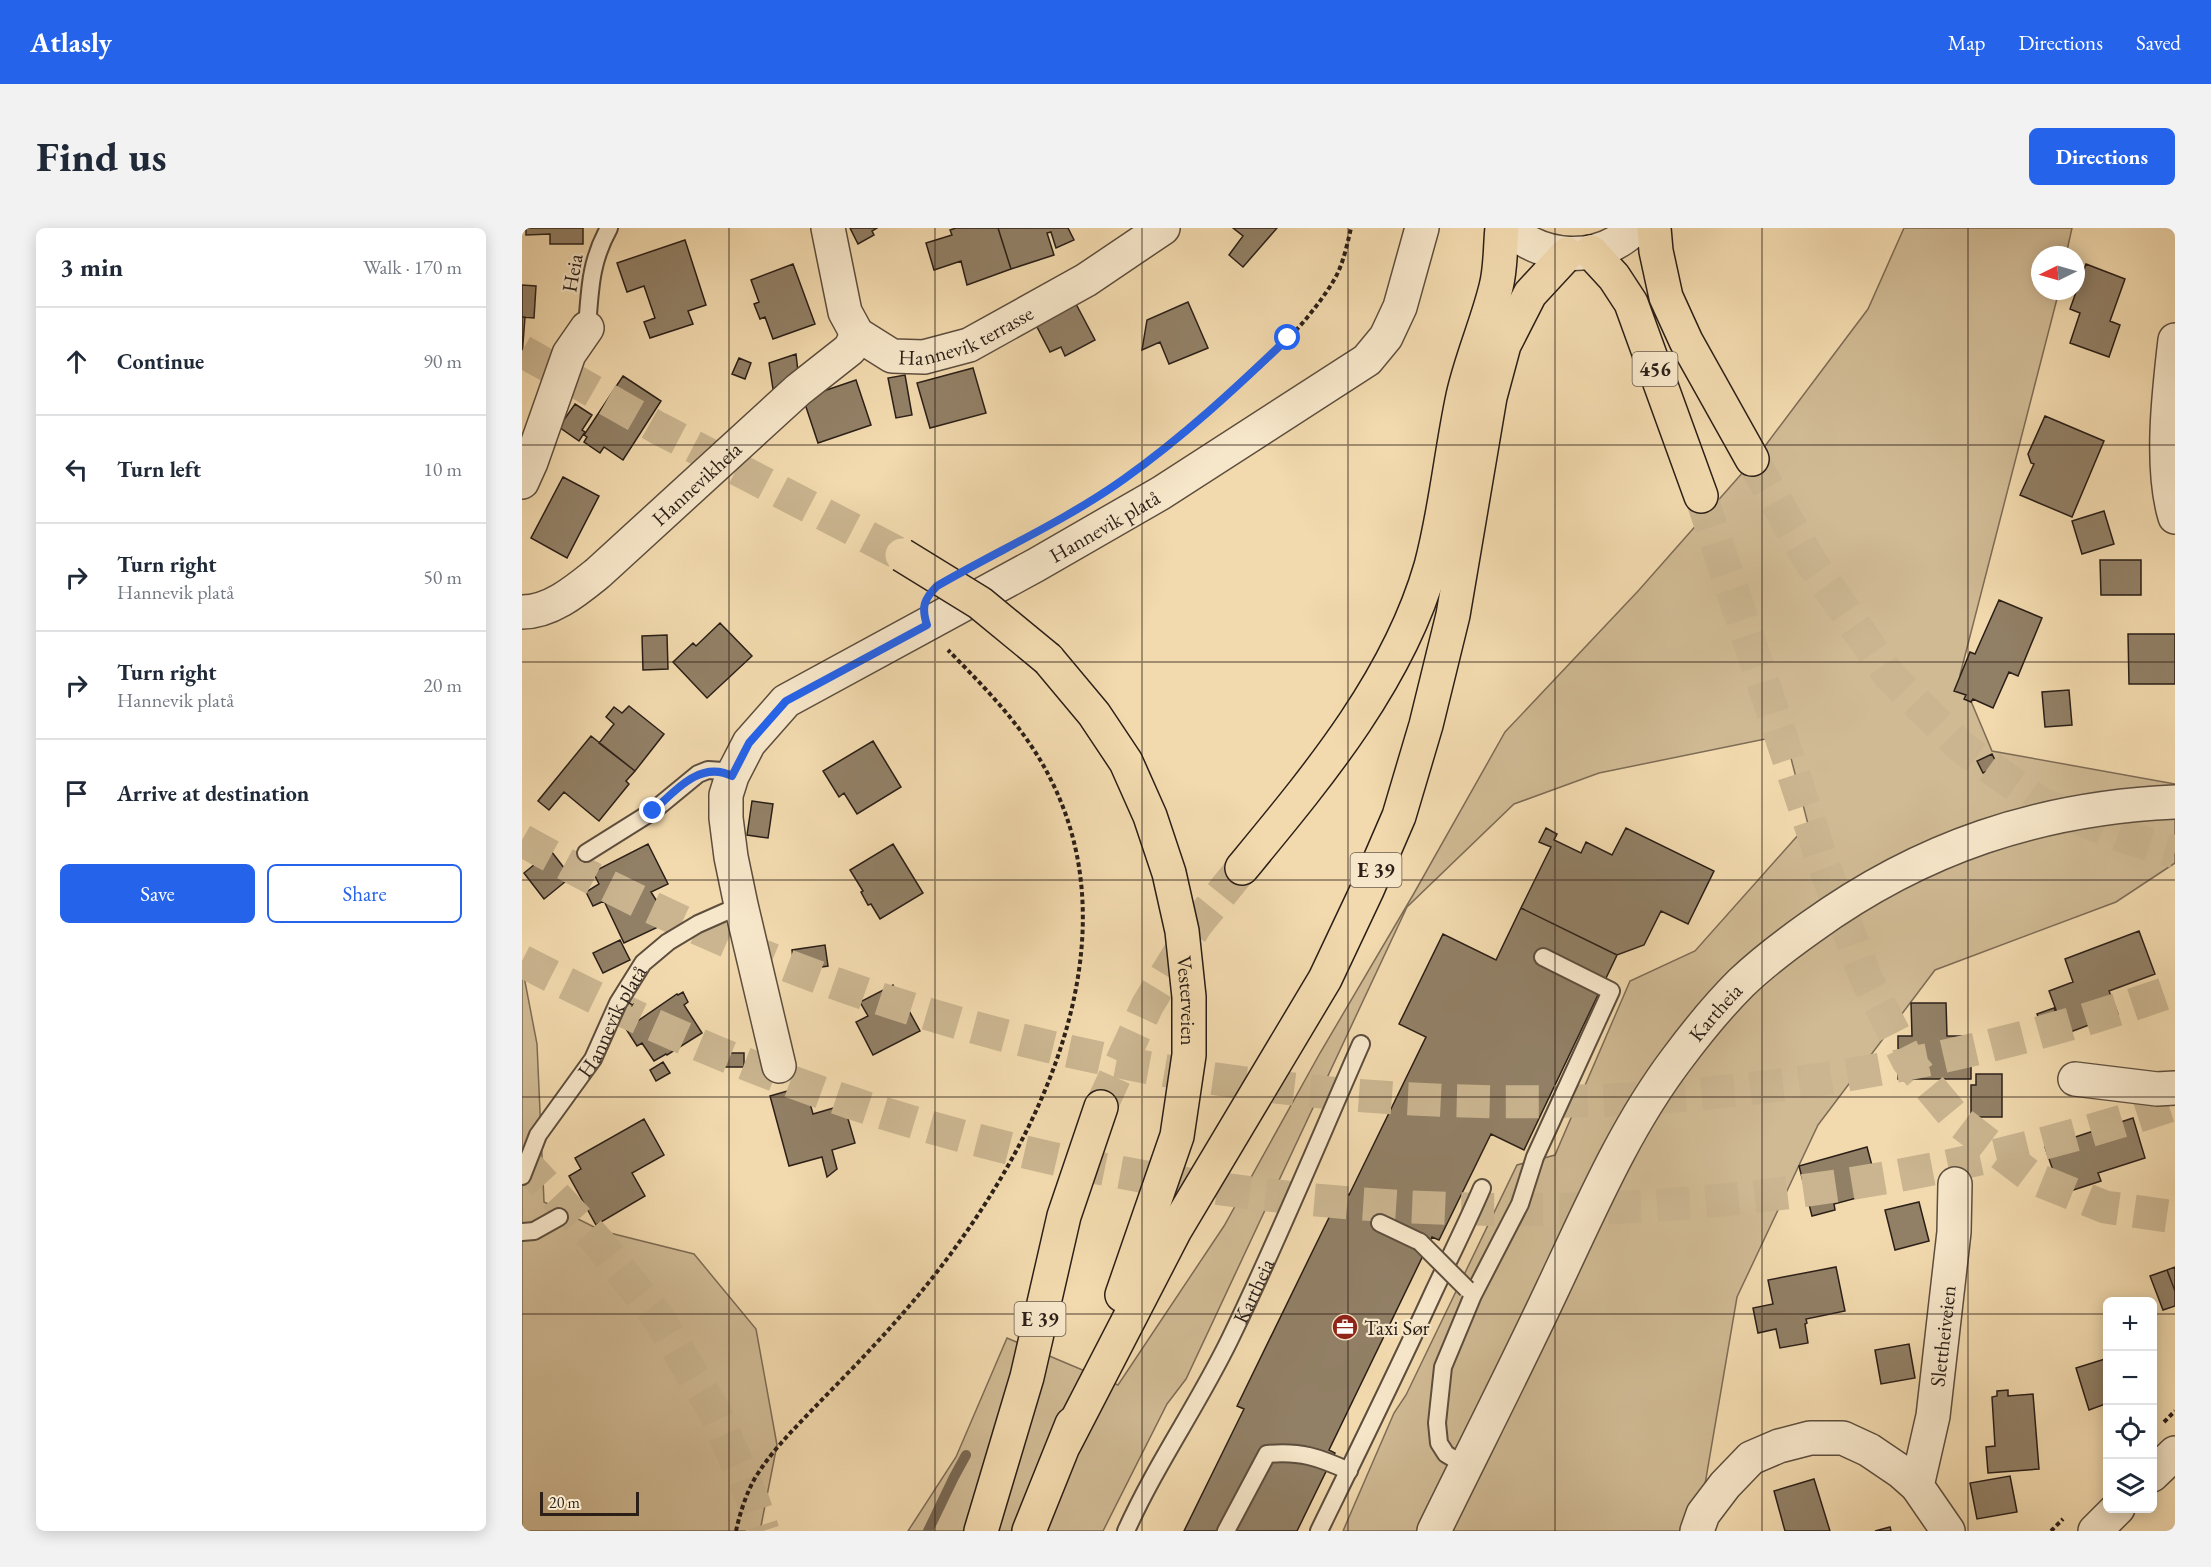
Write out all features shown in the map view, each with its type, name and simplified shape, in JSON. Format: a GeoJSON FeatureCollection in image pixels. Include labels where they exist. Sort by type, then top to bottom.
{"type":"FeatureCollection","features":[{"type":"Feature","properties":{"kind":"main road"},"geometry":{"type":"LineString","coordinates":[[1242,868],[1341,742],[1380,681],[1412,619],[1431,566],[1443,512],[1463,393],[1497,285],[1502,228]]}},
{"type":"Feature","properties":{"kind":"main road","name":"456"},"geometry":{"type":"LineString","coordinates":[[1654,228],[1656,251],[1666,297],[1686,341],[1752,459]]}},
{"type":"Feature","properties":{"kind":"main road","name":"456"},"geometry":{"type":"LineString","coordinates":[[1579,253],[1614,277],[1631,303],[1701,496]]}},
{"type":"Feature","properties":{"kind":"main road","name":"E 39"},"geometry":{"type":"LineString","coordinates":[[1065,1443],[1175,1230],[1325,979],[1390,837],[1399,816],[1426,725],[1453,615],[1490,398],[1504,345],[1530,294],[1579,253]]}},
{"type":"Feature","properties":{"kind":"main road","name":"Vesterveien"},"geometry":{"type":"LineString","coordinates":[[902,555],[980,603],[1048,659],[1094,714],[1125,762],[1150,816],[1169,873],[1182,931],[1189,997],[1189,1055],[1177,1136],[1139,1249],[1029,1531]]}},
{"type":"Feature","properties":{"kind":"main road","name":"E 39"},"geometry":{"type":"LineString","coordinates":[[981,1531],[1027,1377],[1064,1216],[1101,1107]]}},
{"type":"Feature","properties":{"kind":"street"},"geometry":{"type":"LineString","coordinates":[[828,228],[845,312],[857,334]]}},
{"type":"Feature","properties":{"kind":"street","name":"Hannevik terrasse"},"geometry":{"type":"LineString","coordinates":[[857,334],[892,356],[924,357],[969,345],[1086,279],[1163,228]]}},
{"type":"Feature","properties":{"kind":"street","name":"Hannevik platå"},"geometry":{"type":"LineString","coordinates":[[779,1066],[741,905],[726,818],[726,795],[732,776],[749,743],[786,701],[927,625],[1161,493],[1367,360],[1386,337],[1400,307],[1422,228]]}},
{"type":"Feature","properties":{"kind":"street"},"geometry":{"type":"LineString","coordinates":[[1508,228],[1520,239],[1543,250],[1579,253],[1610,246],[1635,228]]}},
{"type":"Feature","properties":{"kind":"street"},"geometry":{"type":"LineString","coordinates":[[522,482],[569,354],[587,328]]}},
{"type":"Feature","properties":{"kind":"street","name":"Hannevikheia"},"geometry":{"type":"LineString","coordinates":[[522,612],[552,605],[575,592],[598,573],[798,390],[850,349],[857,334]]}},
{"type":"Feature","properties":{"kind":"street"},"geometry":{"type":"LineString","coordinates":[[2175,340],[2167,465],[2171,504],[2175,517]]}},
{"type":"Feature","properties":{"kind":"street","name":"Kartheia"},"geometry":{"type":"LineString","coordinates":[[1434,1531],[1589,1212],[1646,1105],[1676,1060],[1741,983],[1781,948],[1821,919],[1868,888],[1916,863],[2009,827],[2055,816],[2123,806],[2175,802]]}},
{"type":"Feature","properties":{"kind":"street"},"geometry":{"type":"LineString","coordinates":[[2075,1079],[2157,1089],[2175,1088]]}},
{"type":"Feature","properties":{"kind":"street","name":"Slettheiveien"},"geometry":{"type":"LineString","coordinates":[[1917,1486],[1933,1416],[1954,1232],[1955,1184]]}},
{"type":"Feature","properties":{"kind":"street"},"geometry":{"type":"LineString","coordinates":[[1697,1531],[1703,1514],[1725,1485],[1751,1458],[1779,1446],[1810,1438],[1843,1438],[1869,1450],[1917,1486],[1948,1531]]}},
{"type":"Feature","properties":{"kind":"street"},"geometry":{"type":"LineString","coordinates":[[2157,1470],[2175,1454]]}},
{"type":"Feature","properties":{"kind":"street"},"geometry":{"type":"LineString","coordinates":[[2095,1531],[2114,1513]]}},
{"type":"Feature","properties":{"kind":"lane","name":"Heia"},"geometry":{"type":"LineString","coordinates":[[587,328],[592,269],[601,242],[609,228]]}},
{"type":"Feature","properties":{"kind":"lane"},"geometry":{"type":"LineString","coordinates":[[586,853],[653,811],[698,774],[708,770],[723,771],[732,776]]}},
{"type":"Feature","properties":{"kind":"lane","name":"Hannevik platå"},"geometry":{"type":"LineString","coordinates":[[522,1176],[538,1135],[593,1059],[618,1003],[642,963],[668,942],[698,924],[741,905]]}},
{"type":"Feature","properties":{"kind":"lane"},"geometry":{"type":"LineString","coordinates":[[1466,1466],[1446,1454],[1439,1443],[1437,1423],[1443,1367],[1470,1292],[1520,1204],[1535,1157],[1611,991],[1543,957]]}},
{"type":"Feature","properties":{"kind":"lane","name":"Kartheia"},"geometry":{"type":"LineString","coordinates":[[1126,1531],[1148,1485],[1201,1395],[1230,1339],[1361,1044]]}},
{"type":"Feature","properties":{"kind":"lane"},"geometry":{"type":"LineString","coordinates":[[1319,1531],[1459,1241],[1482,1188]]}},
{"type":"Feature","properties":{"kind":"lane"},"geometry":{"type":"LineString","coordinates":[[522,1233],[534,1231],[559,1217]]}},
{"type":"Feature","properties":{"kind":"lane"},"geometry":{"type":"LineString","coordinates":[[1380,1223],[1420,1242],[1470,1292]]}},
{"type":"Feature","properties":{"kind":"lane"},"geometry":{"type":"LineString","coordinates":[[1226,1531],[1267,1454],[1317,1456],[1349,1471]]}},
{"type":"Feature","properties":{"kind":"path"},"geometry":{"type":"LineString","coordinates":[[1156,455],[1224,399],[1311,313],[1335,278],[1345,254],[1351,228]]}},
{"type":"Feature","properties":{"kind":"path"},"geometry":{"type":"LineString","coordinates":[[736,1531],[741,1511],[754,1479],[774,1450],[911,1305],[955,1249],[984,1204],[1020,1143],[1052,1074],[1072,1007],[1081,962],[1084,912],[1079,868],[1070,825],[1054,784],[1013,719],[932,635],[927,625]]}},
{"type":"Feature","properties":{"kind":"shaded area"},"geometry":{"type":"Polygon","coordinates":[[[1904,228],[2072,228],[2068,246],[2031,246],[2031,300],[2057,300],[1960,675],[1992,751],[2175,784],[2175,863],[2116,902],[1935,970],[1818,1125],[1737,1297],[1697,1531],[1343,1531],[1394,1413],[1406,1395],[1517,1165],[1555,1155],[1630,981],[1695,951],[1808,824],[1785,735],[1599,773],[1514,804],[1407,907],[1186,1379],[1167,1404],[1103,1531],[908,1531],[956,1457],[1007,1338],[1118,1385],[1224,1226],[1320,1053],[1505,732],[1639,590],[1759,454],[1868,309],[1904,228]]]}},
{"type":"Feature","properties":{"kind":"shaded area"},"geometry":{"type":"Polygon","coordinates":[[[522,966],[537,1044],[544,1202],[602,1231],[694,1254],[756,1329],[777,1445],[760,1531],[522,1531],[522,966]]]}},
{"type":"Feature","properties":{"kind":"building"},"geometry":{"type":"Polygon","coordinates":[[[526,228],[583,228],[583,244],[550,244],[550,234],[526,235],[526,228]]]}},
{"type":"Feature","properties":{"kind":"building"},"geometry":{"type":"Polygon","coordinates":[[[850,228],[877,228],[872,231],[874,235],[858,244],[850,228]]]}},
{"type":"Feature","properties":{"kind":"building"},"geometry":{"type":"Polygon","coordinates":[[[998,228],[1011,269],[967,285],[961,261],[934,270],[926,243],[952,235],[950,230],[998,228]]]}},
{"type":"Feature","properties":{"kind":"building"},"geometry":{"type":"Polygon","coordinates":[[[998,228],[1068,228],[1074,240],[1056,248],[1051,232],[1047,233],[1054,255],[1011,269],[998,228]]]}},
{"type":"Feature","properties":{"kind":"building"},"geometry":{"type":"Polygon","coordinates":[[[1233,228],[1277,228],[1243,267],[1229,255],[1243,236],[1233,228]]]}},
{"type":"Feature","properties":{"kind":"building"},"geometry":{"type":"Polygon","coordinates":[[[685,240],[706,305],[688,311],[693,324],[650,338],[644,322],[655,318],[644,286],[627,292],[617,263],[685,240]]]}},
{"type":"Feature","properties":{"kind":"building"},"geometry":{"type":"Polygon","coordinates":[[[793,264],[815,324],[773,339],[765,317],[760,319],[754,304],[759,302],[751,280],[793,264]]]}},
{"type":"Feature","properties":{"kind":"building"},"geometry":{"type":"Polygon","coordinates":[[[2086,264],[2125,279],[2110,321],[2120,325],[2109,357],[2070,343],[2080,313],[2070,309],[2073,300],[2085,300],[2086,264]]]}},
{"type":"Feature","properties":{"kind":"building"},"geometry":{"type":"Polygon","coordinates":[[[522,285],[536,286],[534,318],[522,317],[522,285]]]}},
{"type":"Feature","properties":{"kind":"building"},"geometry":{"type":"Polygon","coordinates":[[[1188,302],[1208,348],[1169,364],[1160,342],[1142,350],[1147,320],[1188,302]]]}},
{"type":"Feature","properties":{"kind":"building"},"geometry":{"type":"Polygon","coordinates":[[[1076,304],[1095,340],[1065,356],[1061,347],[1050,352],[1036,325],[1076,304]]]}},
{"type":"Feature","properties":{"kind":"building"},"geometry":{"type":"Polygon","coordinates":[[[522,317],[525,317],[522,357],[522,317]]]}},
{"type":"Feature","properties":{"kind":"building"},"geometry":{"type":"Polygon","coordinates":[[[796,354],[798,372],[773,389],[769,363],[796,354]]]}},
{"type":"Feature","properties":{"kind":"building"},"geometry":{"type":"Polygon","coordinates":[[[739,358],[751,363],[745,379],[732,374],[739,358]]]}},
{"type":"Feature","properties":{"kind":"building"},"geometry":{"type":"Polygon","coordinates":[[[973,368],[986,413],[930,428],[917,383],[973,368]]]}},
{"type":"Feature","properties":{"kind":"building"},"geometry":{"type":"Polygon","coordinates":[[[905,375],[912,415],[896,418],[888,378],[905,375]]]}},
{"type":"Feature","properties":{"kind":"building"},"geometry":{"type":"Polygon","coordinates":[[[623,376],[661,401],[623,460],[604,447],[600,453],[584,442],[587,437],[584,435],[623,376]]]}},
{"type":"Feature","properties":{"kind":"building"},"geometry":{"type":"Polygon","coordinates":[[[856,380],[871,425],[818,443],[803,398],[856,380]]]}},
{"type":"Feature","properties":{"kind":"building"},"geometry":{"type":"Polygon","coordinates":[[[575,404],[592,415],[582,430],[585,432],[579,441],[559,427],[575,404]]]}},
{"type":"Feature","properties":{"kind":"building"},"geometry":{"type":"Polygon","coordinates":[[[2045,416],[2104,441],[2072,517],[2020,495],[2034,464],[2031,463],[2028,454],[2045,416]]]}},
{"type":"Feature","properties":{"kind":"building"},"geometry":{"type":"Polygon","coordinates":[[[563,477],[599,496],[567,558],[531,538],[563,477]]]}},
{"type":"Feature","properties":{"kind":"building"},"geometry":{"type":"Polygon","coordinates":[[[2104,511],[2114,544],[2082,554],[2072,521],[2104,511]]]}},
{"type":"Feature","properties":{"kind":"building"},"geometry":{"type":"Polygon","coordinates":[[[2100,560],[2141,560],[2141,595],[2101,595],[2100,560]]]}},
{"type":"Feature","properties":{"kind":"building"},"geometry":{"type":"Polygon","coordinates":[[[1999,600],[2042,618],[2018,676],[2009,672],[1993,708],[1973,699],[1971,702],[1964,699],[1966,695],[1954,691],[1970,652],[1975,654],[1999,600]]]}},
{"type":"Feature","properties":{"kind":"building"},"geometry":{"type":"Polygon","coordinates":[[[720,623],[752,656],[707,698],[673,662],[693,643],[696,646],[720,623]]]}},
{"type":"Feature","properties":{"kind":"building"},"geometry":{"type":"Polygon","coordinates":[[[2128,634],[2175,634],[2175,684],[2129,684],[2128,634]]]}},
{"type":"Feature","properties":{"kind":"building"},"geometry":{"type":"Polygon","coordinates":[[[667,635],[668,669],[643,670],[642,636],[667,635]]]}},
{"type":"Feature","properties":{"kind":"building"},"geometry":{"type":"Polygon","coordinates":[[[2069,690],[2072,725],[2045,727],[2042,692],[2069,690]]]}},
{"type":"Feature","properties":{"kind":"building"},"geometry":{"type":"Polygon","coordinates":[[[629,706],[664,734],[635,771],[599,743],[614,724],[606,717],[614,707],[622,713],[629,706]]]}},
{"type":"Feature","properties":{"kind":"building"},"geometry":{"type":"Polygon","coordinates":[[[591,736],[635,771],[626,781],[629,784],[599,821],[564,792],[549,810],[538,801],[591,736]]]}},
{"type":"Feature","properties":{"kind":"building"},"geometry":{"type":"Polygon","coordinates":[[[873,741],[901,787],[857,814],[844,793],[839,797],[823,771],[873,741]]]}},
{"type":"Feature","properties":{"kind":"building"},"geometry":{"type":"Polygon","coordinates":[[[1992,754],[1998,766],[1983,773],[1977,761],[1992,754]]]}},
{"type":"Feature","properties":{"kind":"building"},"geometry":{"type":"Polygon","coordinates":[[[752,801],[773,804],[768,838],[747,835],[752,801]]]}},
{"type":"Feature","properties":{"kind":"building"},"geometry":{"type":"Polygon","coordinates":[[[1546,828],[1557,834],[1554,840],[1581,853],[1586,842],[1612,855],[1626,828],[1714,871],[1688,924],[1661,911],[1644,945],[1617,955],[1521,908],[1551,847],[1539,842],[1546,828]]]}},
{"type":"Feature","properties":{"kind":"building"},"geometry":{"type":"Polygon","coordinates":[[[648,844],[668,884],[651,892],[656,900],[663,897],[673,920],[624,943],[604,901],[593,906],[586,892],[599,884],[593,872],[648,844]]]}},
{"type":"Feature","properties":{"kind":"building"},"geometry":{"type":"Polygon","coordinates":[[[893,844],[923,893],[880,919],[871,904],[868,905],[861,892],[863,891],[850,870],[893,844]]]}},
{"type":"Feature","properties":{"kind":"building"},"geometry":{"type":"Polygon","coordinates":[[[551,851],[571,877],[544,899],[524,873],[551,851]]]}},
{"type":"Feature","properties":{"kind":"building"},"geometry":{"type":"Polygon","coordinates":[[[1521,908],[1617,955],[1524,1150],[1491,1134],[1439,1240],[1432,1237],[1329,1450],[1335,1453],[1297,1531],[1184,1531],[1244,1409],[1237,1406],[1342,1191],[1349,1195],[1426,1037],[1399,1024],[1443,934],[1496,960],[1521,908]]]}},
{"type":"Feature","properties":{"kind":"building"},"geometry":{"type":"Polygon","coordinates":[[[2139,931],[2155,974],[2109,991],[2118,1014],[2065,1034],[2049,991],[2073,982],[2065,959],[2139,931]]]}},
{"type":"Feature","properties":{"kind":"building"},"geometry":{"type":"Polygon","coordinates":[[[620,940],[630,960],[603,973],[593,953],[620,940]]]}},
{"type":"Feature","properties":{"kind":"building"},"geometry":{"type":"Polygon","coordinates":[[[825,945],[828,966],[794,971],[792,950],[825,945]]]}},
{"type":"Feature","properties":{"kind":"building"},"geometry":{"type":"Polygon","coordinates":[[[893,985],[920,1031],[873,1055],[856,1022],[868,1016],[860,1002],[893,985]]]}},
{"type":"Feature","properties":{"kind":"building"},"geometry":{"type":"Polygon","coordinates":[[[683,992],[688,1002],[684,1005],[702,1033],[654,1061],[642,1043],[637,1046],[626,1029],[683,992]]]}},
{"type":"Feature","properties":{"kind":"building"},"geometry":{"type":"Polygon","coordinates":[[[1911,1003],[1946,1003],[1947,1036],[1971,1036],[1971,1079],[1898,1079],[1898,1036],[1912,1036],[1911,1003]]]}},
{"type":"Feature","properties":{"kind":"building"},"geometry":{"type":"Polygon","coordinates":[[[2054,1008],[2064,1035],[2047,1041],[2037,1014],[2054,1008]]]}},
{"type":"Feature","properties":{"kind":"building"},"geometry":{"type":"Polygon","coordinates":[[[717,1053],[744,1053],[744,1067],[717,1067],[717,1053]]]}},
{"type":"Feature","properties":{"kind":"building"},"geometry":{"type":"Polygon","coordinates":[[[663,1062],[670,1073],[656,1081],[650,1070],[663,1062]]]}},
{"type":"Feature","properties":{"kind":"building"},"geometry":{"type":"Polygon","coordinates":[[[1976,1074],[2002,1074],[2002,1117],[1971,1117],[1971,1085],[1976,1085],[1976,1074]]]}},
{"type":"Feature","properties":{"kind":"building"},"geometry":{"type":"Polygon","coordinates":[[[805,1086],[813,1114],[844,1105],[855,1143],[832,1150],[837,1169],[827,1177],[822,1157],[789,1166],[770,1096],[805,1086]]]}},
{"type":"Feature","properties":{"kind":"building"},"geometry":{"type":"Polygon","coordinates":[[[2133,1118],[2145,1158],[2098,1173],[2101,1181],[2061,1194],[2045,1147],[2133,1118]]]}},
{"type":"Feature","properties":{"kind":"building"},"geometry":{"type":"Polygon","coordinates":[[[644,1119],[664,1155],[632,1173],[645,1196],[596,1225],[569,1176],[581,1169],[575,1158],[644,1119]]]}},
{"type":"Feature","properties":{"kind":"building"},"geometry":{"type":"Polygon","coordinates":[[[1867,1147],[1879,1192],[1834,1204],[1835,1210],[1812,1216],[1799,1166],[1867,1147]]]}},
{"type":"Feature","properties":{"kind":"building"},"geometry":{"type":"Polygon","coordinates":[[[1919,1202],[1929,1241],[1895,1250],[1885,1210],[1919,1202]]]}},
{"type":"Feature","properties":{"kind":"building"},"geometry":{"type":"Polygon","coordinates":[[[1836,1267],[1845,1311],[1806,1319],[1808,1343],[1780,1348],[1776,1329],[1758,1333],[1753,1308],[1773,1304],[1768,1280],[1836,1267]]]}},
{"type":"Feature","properties":{"kind":"building"},"geometry":{"type":"Polygon","coordinates":[[[2175,1267],[2175,1291],[2167,1270],[2175,1267]]]}},
{"type":"Feature","properties":{"kind":"building"},"geometry":{"type":"Polygon","coordinates":[[[2167,1270],[2175,1291],[2175,1306],[2163,1310],[2150,1276],[2167,1270]]]}},
{"type":"Feature","properties":{"kind":"building"},"geometry":{"type":"Polygon","coordinates":[[[1909,1344],[1915,1378],[1881,1384],[1875,1350],[1909,1344]]]}},
{"type":"Feature","properties":{"kind":"building"},"geometry":{"type":"Polygon","coordinates":[[[2103,1360],[2103,1405],[2089,1410],[2076,1368],[2103,1360]]]}},
{"type":"Feature","properties":{"kind":"building"},"geometry":{"type":"Polygon","coordinates":[[[2008,1390],[2008,1396],[2033,1394],[2039,1469],[1988,1473],[1986,1447],[1995,1446],[1992,1397],[1997,1396],[1997,1391],[2008,1390]]]}},
{"type":"Feature","properties":{"kind":"building"},"geometry":{"type":"Polygon","coordinates":[[[2010,1476],[2017,1512],[1977,1519],[1970,1483],[2010,1476]]]}},
{"type":"Feature","properties":{"kind":"building"},"geometry":{"type":"Polygon","coordinates":[[[1814,1479],[1830,1531],[1785,1531],[1774,1491],[1814,1479]]]}},
{"type":"Feature","properties":{"kind":"building"},"geometry":{"type":"Polygon","coordinates":[[[1890,1527],[1891,1531],[1875,1531],[1890,1527]]]}},
{"type":"Feature","properties":{"kind":"waterway"},"geometry":{"type":"LineString","coordinates":[[928,1531],[966,1455]]}},
{"type":"Feature","properties":{"kind":"tunnel"},"geometry":{"type":"LineString","coordinates":[[522,351],[658,428],[902,555]]}},
{"type":"Feature","properties":{"kind":"tunnel"},"geometry":{"type":"LineString","coordinates":[[1752,459],[1809,559],[1889,675],[1960,746],[2040,803],[2122,836],[2175,852]]}},
{"type":"Feature","properties":{"kind":"tunnel"},"geometry":{"type":"LineString","coordinates":[[1701,496],[1823,863],[1865,976],[1908,1061],[1958,1121],[2033,1178],[2105,1207],[2175,1217]]}},
{"type":"Feature","properties":{"kind":"tunnel"},"geometry":{"type":"LineString","coordinates":[[522,840],[713,935],[914,1010],[1121,1062],[1332,1093],[1546,1102],[1759,1088],[1970,1051],[2175,990]]}},
{"type":"Feature","properties":{"kind":"tunnel"},"geometry":{"type":"LineString","coordinates":[[1101,1107],[1147,1006],[1196,925],[1242,868]]}},
{"type":"Feature","properties":{"kind":"tunnel"},"geometry":{"type":"LineString","coordinates":[[522,961],[684,1038],[767,1073],[852,1103],[1013,1149],[1177,1182],[1345,1203],[1514,1210],[1682,1203],[1850,1184],[2014,1151],[2175,1104]]}},
{"type":"Feature","properties":{"kind":"tunnel"},"geometry":{"type":"LineString","coordinates":[[522,1160],[600,1244],[659,1319],[715,1412],[754,1503],[763,1531]]}},
{"type":"Feature","properties":{"kind":"place","name":"Taxi Sør"},"geometry":{"type":"Point","coordinates":[1345,1327]}},
{"type":"Feature","properties":{"kind":"route"},"geometry":{"type":"LineString","coordinates":[[653,811],[681,785],[698,774],[708,770],[723,771],[732,776],[749,743],[786,701],[927,625],[923,605],[937,586],[1064,518],[1123,480],[1224,399],[1288,338]]}}]}
